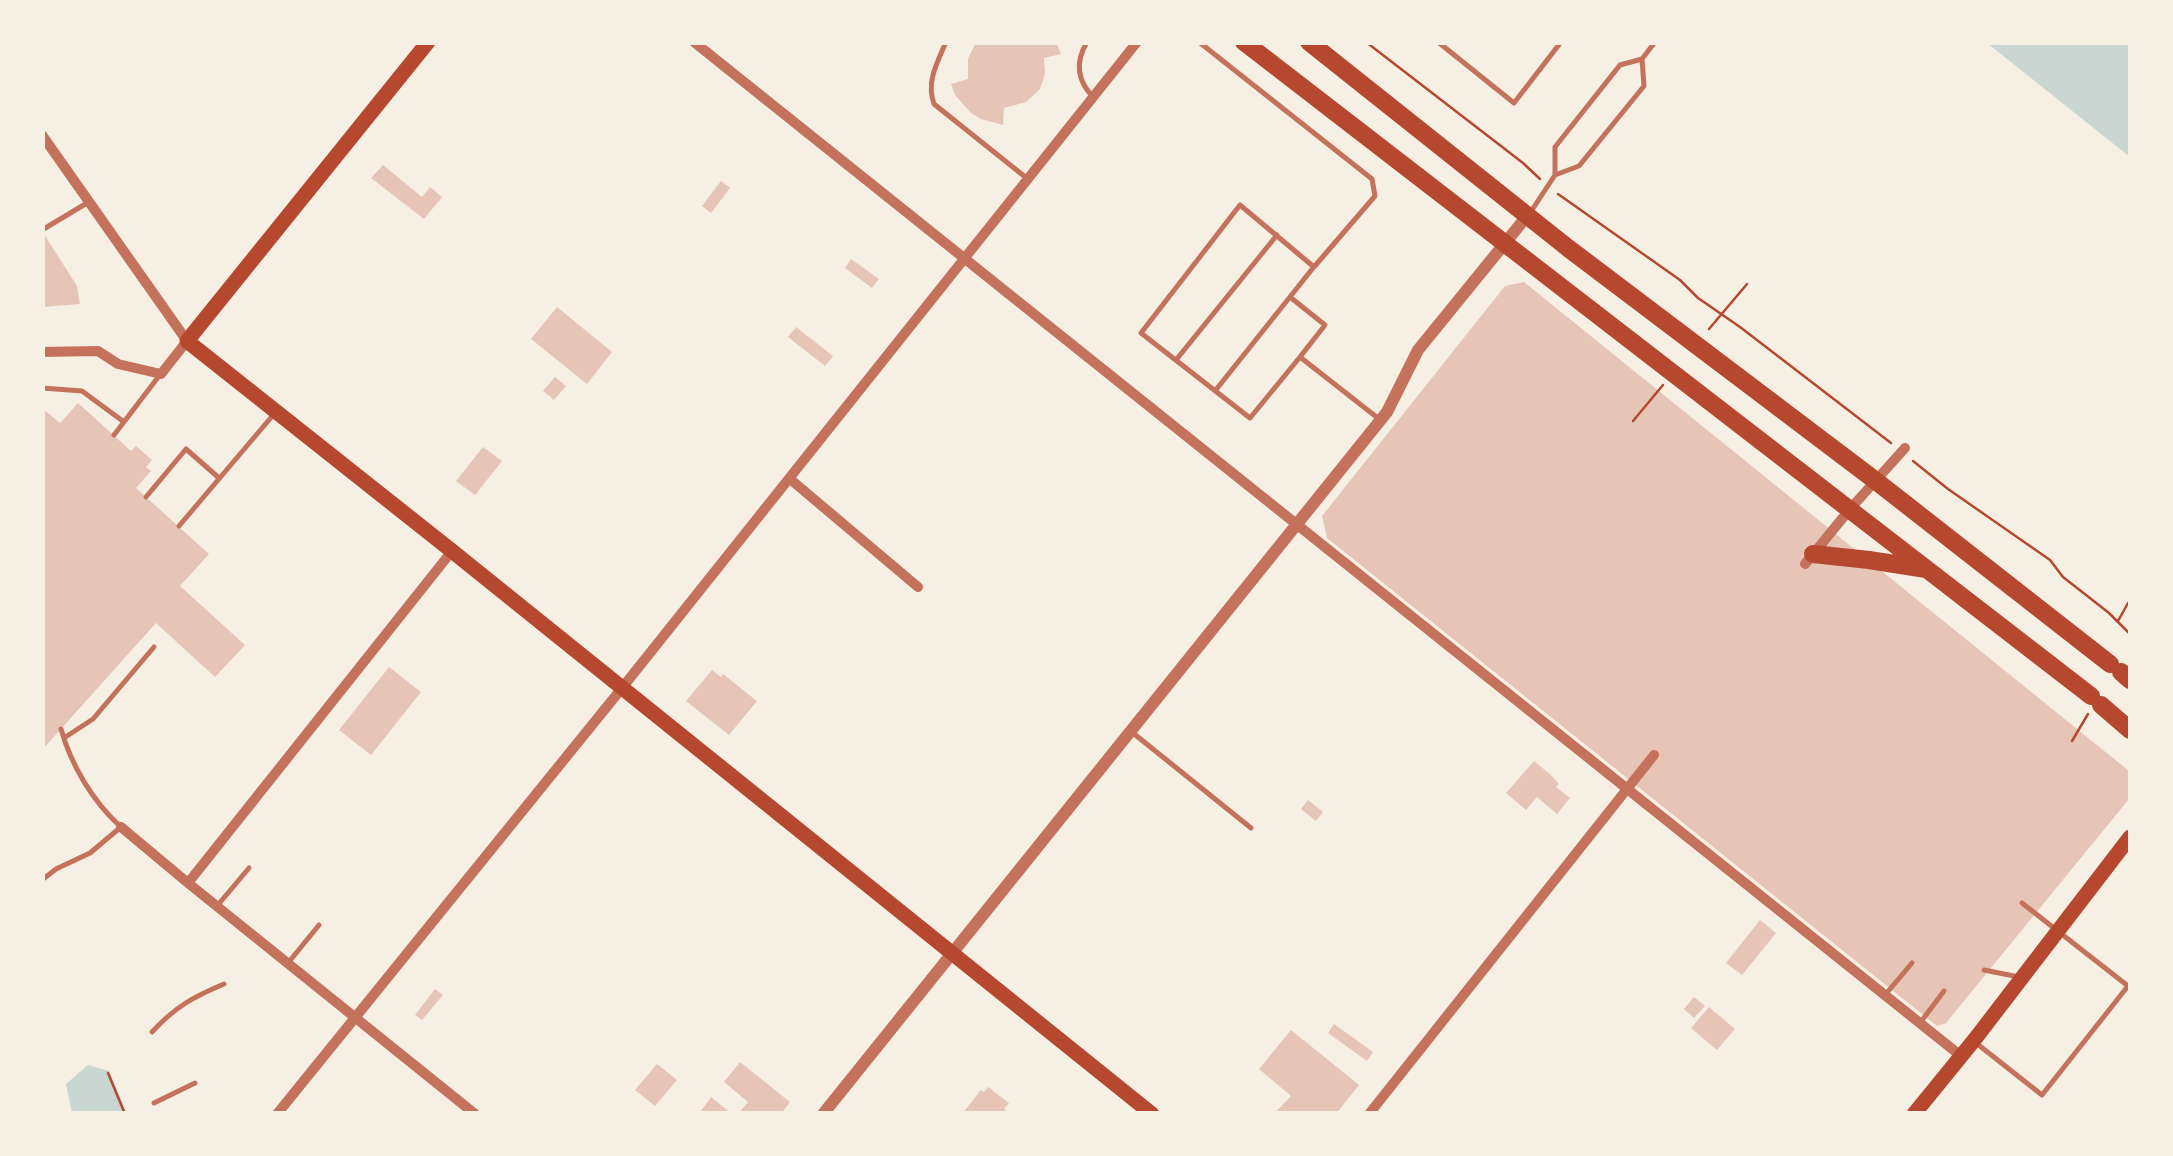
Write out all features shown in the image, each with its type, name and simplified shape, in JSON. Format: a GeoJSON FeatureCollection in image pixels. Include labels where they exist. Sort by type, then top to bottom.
{"type":"FeatureCollection","features":[{"type":"Feature","properties":{"kind":"main road"},"geometry":{"type":"LineString","coordinates":[[428,42],[187,341],[1152,1114]]}},
{"type":"Feature","properties":{"kind":"main road"},"geometry":{"type":"LineString","coordinates":[[1244,42],[1928,569],[2130,730]]}},
{"type":"Feature","properties":{"kind":"main road"},"geometry":{"type":"LineString","coordinates":[[1310,42],[1527,216],[2121,672]]}},
{"type":"Feature","properties":{"kind":"main road"},"geometry":{"type":"LineString","coordinates":[[1809,559],[1869,560],[1928,569]]}},
{"type":"Feature","properties":{"kind":"main road"},"geometry":{"type":"LineString","coordinates":[[1914,1114],[2130,838]]}},
{"type":"Feature","properties":{"kind":"street"},"geometry":{"type":"LineString","coordinates":[[694,42],[1961,1056]]}},
{"type":"Feature","properties":{"kind":"street"},"geometry":{"type":"LineString","coordinates":[[277,1114],[966,260],[1137,42]]}},
{"type":"Feature","properties":{"kind":"street"},"geometry":{"type":"LineString","coordinates":[[42,135],[187,341],[161,374],[118,364],[98,351],[42,352]]}},
{"type":"Feature","properties":{"kind":"street"},"geometry":{"type":"LineString","coordinates":[[823,1114],[1388,412],[1418,350],[1527,216]]}},
{"type":"Feature","properties":{"kind":"street"},"geometry":{"type":"LineString","coordinates":[[1809,559],[1876,481],[1898,446]]}},
{"type":"Feature","properties":{"kind":"street"},"geometry":{"type":"LineString","coordinates":[[790,479],[918,587]]}},
{"type":"Feature","properties":{"kind":"street"},"geometry":{"type":"LineString","coordinates":[[188,883],[452,551]]}},
{"type":"Feature","properties":{"kind":"street"},"geometry":{"type":"LineString","coordinates":[[1368,1114],[1654,755]]}},
{"type":"Feature","properties":{"kind":"street"},"geometry":{"type":"LineString","coordinates":[[121,827],[475,1114]]}},
{"type":"Feature","properties":{"kind":"lane"},"geometry":{"type":"LineString","coordinates":[[946,42],[930,82],[934,104],[1028,180]]}},
{"type":"Feature","properties":{"kind":"lane"},"geometry":{"type":"LineString","coordinates":[[1088,42],[1081,55],[1079,74],[1094,98]]}},
{"type":"Feature","properties":{"kind":"lane"},"geometry":{"type":"LineString","coordinates":[[1199,42],[1372,178],[1375,196],[1214,390]]}},
{"type":"Feature","properties":{"kind":"lane"},"geometry":{"type":"LineString","coordinates":[[1438,42],[1514,102],[1561,42]]}},
{"type":"Feature","properties":{"kind":"lane"},"geometry":{"type":"LineString","coordinates":[[1527,216],[1555,174],[1555,148],[1620,64],[1642,59],[1655,42]]}},
{"type":"Feature","properties":{"kind":"lane"},"geometry":{"type":"LineString","coordinates":[[1555,174],[1579,166],[1644,86],[1642,59]]}},
{"type":"Feature","properties":{"kind":"lane"},"geometry":{"type":"LineString","coordinates":[[42,230],[89,202]]}},
{"type":"Feature","properties":{"kind":"lane"},"geometry":{"type":"LineString","coordinates":[[1290,297],[1325,325],[1250,418],[1142,333],[1240,206],[1314,267]]}},
{"type":"Feature","properties":{"kind":"lane"},"geometry":{"type":"LineString","coordinates":[[1176,360],[1277,236]]}},
{"type":"Feature","properties":{"kind":"lane"},"geometry":{"type":"LineString","coordinates":[[1300,357],[1380,421]]}},
{"type":"Feature","properties":{"kind":"lane"},"geometry":{"type":"LineString","coordinates":[[114,435],[161,374]]}},
{"type":"Feature","properties":{"kind":"lane"},"geometry":{"type":"LineString","coordinates":[[42,388],[82,391],[124,422]]}},
{"type":"Feature","properties":{"kind":"lane"},"geometry":{"type":"LineString","coordinates":[[178,526],[276,412]]}},
{"type":"Feature","properties":{"kind":"lane"},"geometry":{"type":"LineString","coordinates":[[146,497],[186,449],[219,478]]}},
{"type":"Feature","properties":{"kind":"lane"},"geometry":{"type":"LineString","coordinates":[[64,738],[93,719],[154,647]]}},
{"type":"Feature","properties":{"kind":"lane"},"geometry":{"type":"LineString","coordinates":[[42,880],[90,853],[121,827],[93,795],[70,756],[61,729]]}},
{"type":"Feature","properties":{"kind":"lane"},"geometry":{"type":"LineString","coordinates":[[1130,731],[1251,828]]}},
{"type":"Feature","properties":{"kind":"lane"},"geometry":{"type":"LineString","coordinates":[[217,906],[249,868]]}},
{"type":"Feature","properties":{"kind":"lane"},"geometry":{"type":"LineString","coordinates":[[1973,1041],[2042,1095],[2129,984],[2022,903]]}},
{"type":"Feature","properties":{"kind":"lane"},"geometry":{"type":"LineString","coordinates":[[288,963],[320,925]]}},
{"type":"Feature","properties":{"kind":"lane"},"geometry":{"type":"LineString","coordinates":[[1886,995],[1912,963]]}},
{"type":"Feature","properties":{"kind":"lane"},"geometry":{"type":"LineString","coordinates":[[1984,970],[2022,977]]}},
{"type":"Feature","properties":{"kind":"lane"},"geometry":{"type":"LineString","coordinates":[[152,1032],[172,1010],[224,984]]}},
{"type":"Feature","properties":{"kind":"lane"},"geometry":{"type":"LineString","coordinates":[[1920,1023],[1944,991]]}},
{"type":"Feature","properties":{"kind":"lane"},"geometry":{"type":"LineString","coordinates":[[154,1103],[195,1083]]}},
{"type":"Feature","properties":{"kind":"path"},"geometry":{"type":"LineString","coordinates":[[1366,42],[1523,163]]}},
{"type":"Feature","properties":{"kind":"path"},"geometry":{"type":"LineString","coordinates":[[1575,208],[1680,280],[1698,298],[1898,446]]}},
{"type":"Feature","properties":{"kind":"path"},"geometry":{"type":"LineString","coordinates":[[1738,295],[1747,284]]}},
{"type":"Feature","properties":{"kind":"path"},"geometry":{"type":"LineString","coordinates":[[1916,463],[2050,560],[2063,578],[2130,634]]}},
{"type":"Feature","properties":{"kind":"path"},"geometry":{"type":"LineString","coordinates":[[2118,622],[2128,603]]}},
{"type":"Feature","properties":{"kind":"path"},"geometry":{"type":"LineString","coordinates":[[108,1073],[125,1114]]}},
{"type":"Feature","properties":{"kind":"shaded area"},"geometry":{"type":"Polygon","coordinates":[[[1987,43],[2130,43],[2130,157],[1987,43]]]}},
{"type":"Feature","properties":{"kind":"shaded area"},"geometry":{"type":"Polygon","coordinates":[[[88,1065],[109,1071],[127,1113],[72,1113],[66,1084],[88,1065]]]}},
{"type":"Feature","properties":{"kind":"building"},"geometry":{"type":"Polygon","coordinates":[[[976,42],[1056,42],[1061,54],[1044,58],[1045,74],[1040,89],[1026,102],[1004,108],[1003,125],[971,113],[951,84],[968,79],[968,59],[976,42]]]}},
{"type":"Feature","properties":{"kind":"building"},"geometry":{"type":"Polygon","coordinates":[[[383,165],[422,197],[430,187],[442,197],[424,219],[371,178],[383,165]]]}},
{"type":"Feature","properties":{"kind":"building"},"geometry":{"type":"Polygon","coordinates":[[[721,181],[730,188],[711,213],[702,206],[721,181]]]}},
{"type":"Feature","properties":{"kind":"building"},"geometry":{"type":"Polygon","coordinates":[[[42,231],[77,286],[80,304],[42,307],[42,231]]]}},
{"type":"Feature","properties":{"kind":"building"},"geometry":{"type":"Polygon","coordinates":[[[851,259],[879,279],[872,288],[845,268],[851,259]]]}},
{"type":"Feature","properties":{"kind":"building"},"geometry":{"type":"Polygon","coordinates":[[[1524,282],[2129,771],[2129,799],[1946,1023],[1937,1026],[1327,538],[1322,516],[1505,286],[1524,282]]]}},
{"type":"Feature","properties":{"kind":"building"},"geometry":{"type":"Polygon","coordinates":[[[557,307],[612,352],[587,384],[531,339],[557,307]]]}},
{"type":"Feature","properties":{"kind":"building"},"geometry":{"type":"Polygon","coordinates":[[[796,327],[833,356],[825,366],[788,337],[796,327]]]}},
{"type":"Feature","properties":{"kind":"building"},"geometry":{"type":"Polygon","coordinates":[[[555,377],[566,386],[554,400],[543,391],[555,377]]]}},
{"type":"Feature","properties":{"kind":"building"},"geometry":{"type":"Polygon","coordinates":[[[78,403],[131,451],[136,446],[152,460],[146,467],[151,471],[136,488],[209,554],[180,586],[245,645],[215,677],[156,623],[42,750],[42,408],[60,423],[78,403]]]}},
{"type":"Feature","properties":{"kind":"building"},"geometry":{"type":"Polygon","coordinates":[[[483,447],[502,461],[475,495],[456,481],[483,447]]]}},
{"type":"Feature","properties":{"kind":"building"},"geometry":{"type":"Polygon","coordinates":[[[389,667],[421,692],[371,755],[339,730],[389,667]]]}},
{"type":"Feature","properties":{"kind":"building"},"geometry":{"type":"Polygon","coordinates":[[[712,670],[757,701],[729,735],[686,701],[712,670]]]}},
{"type":"Feature","properties":{"kind":"building"},"geometry":{"type":"Polygon","coordinates":[[[1534,761],[1570,798],[1557,814],[1537,797],[1526,810],[1506,793],[1534,761]]]}},
{"type":"Feature","properties":{"kind":"building"},"geometry":{"type":"Polygon","coordinates":[[[1308,800],[1323,812],[1316,821],[1301,809],[1308,800]]]}},
{"type":"Feature","properties":{"kind":"building"},"geometry":{"type":"Polygon","coordinates":[[[1760,920],[1776,933],[1742,975],[1726,963],[1760,920]]]}},
{"type":"Feature","properties":{"kind":"building"},"geometry":{"type":"Polygon","coordinates":[[[435,989],[443,995],[422,1020],[415,1015],[435,989]]]}},
{"type":"Feature","properties":{"kind":"building"},"geometry":{"type":"Polygon","coordinates":[[[1694,997],[1705,1006],[1694,1018],[1684,1009],[1694,997]]]}},
{"type":"Feature","properties":{"kind":"building"},"geometry":{"type":"Polygon","coordinates":[[[1709,1007],[1735,1029],[1717,1050],[1691,1028],[1709,1007]]]}},
{"type":"Feature","properties":{"kind":"building"},"geometry":{"type":"Polygon","coordinates":[[[1334,1024],[1373,1052],[1367,1061],[1328,1033],[1334,1024]]]}},
{"type":"Feature","properties":{"kind":"building"},"geometry":{"type":"Polygon","coordinates":[[[1291,1030],[1359,1085],[1336,1114],[1274,1114],[1291,1096],[1259,1069],[1291,1030]]]}},
{"type":"Feature","properties":{"kind":"building"},"geometry":{"type":"Polygon","coordinates":[[[740,1062],[790,1102],[781,1114],[738,1114],[748,1102],[724,1082],[740,1062]]]}},
{"type":"Feature","properties":{"kind":"building"},"geometry":{"type":"Polygon","coordinates":[[[657,1064],[677,1080],[655,1106],[635,1090],[657,1064]]]}},
{"type":"Feature","properties":{"kind":"building"},"geometry":{"type":"Polygon","coordinates":[[[988,1087],[1009,1103],[1004,1109],[1007,1111],[962,1114],[981,1090],[984,1092],[988,1087]]]}},
{"type":"Feature","properties":{"kind":"building"},"geometry":{"type":"Polygon","coordinates":[[[711,1097],[732,1114],[699,1114],[711,1097]]]}}]}
